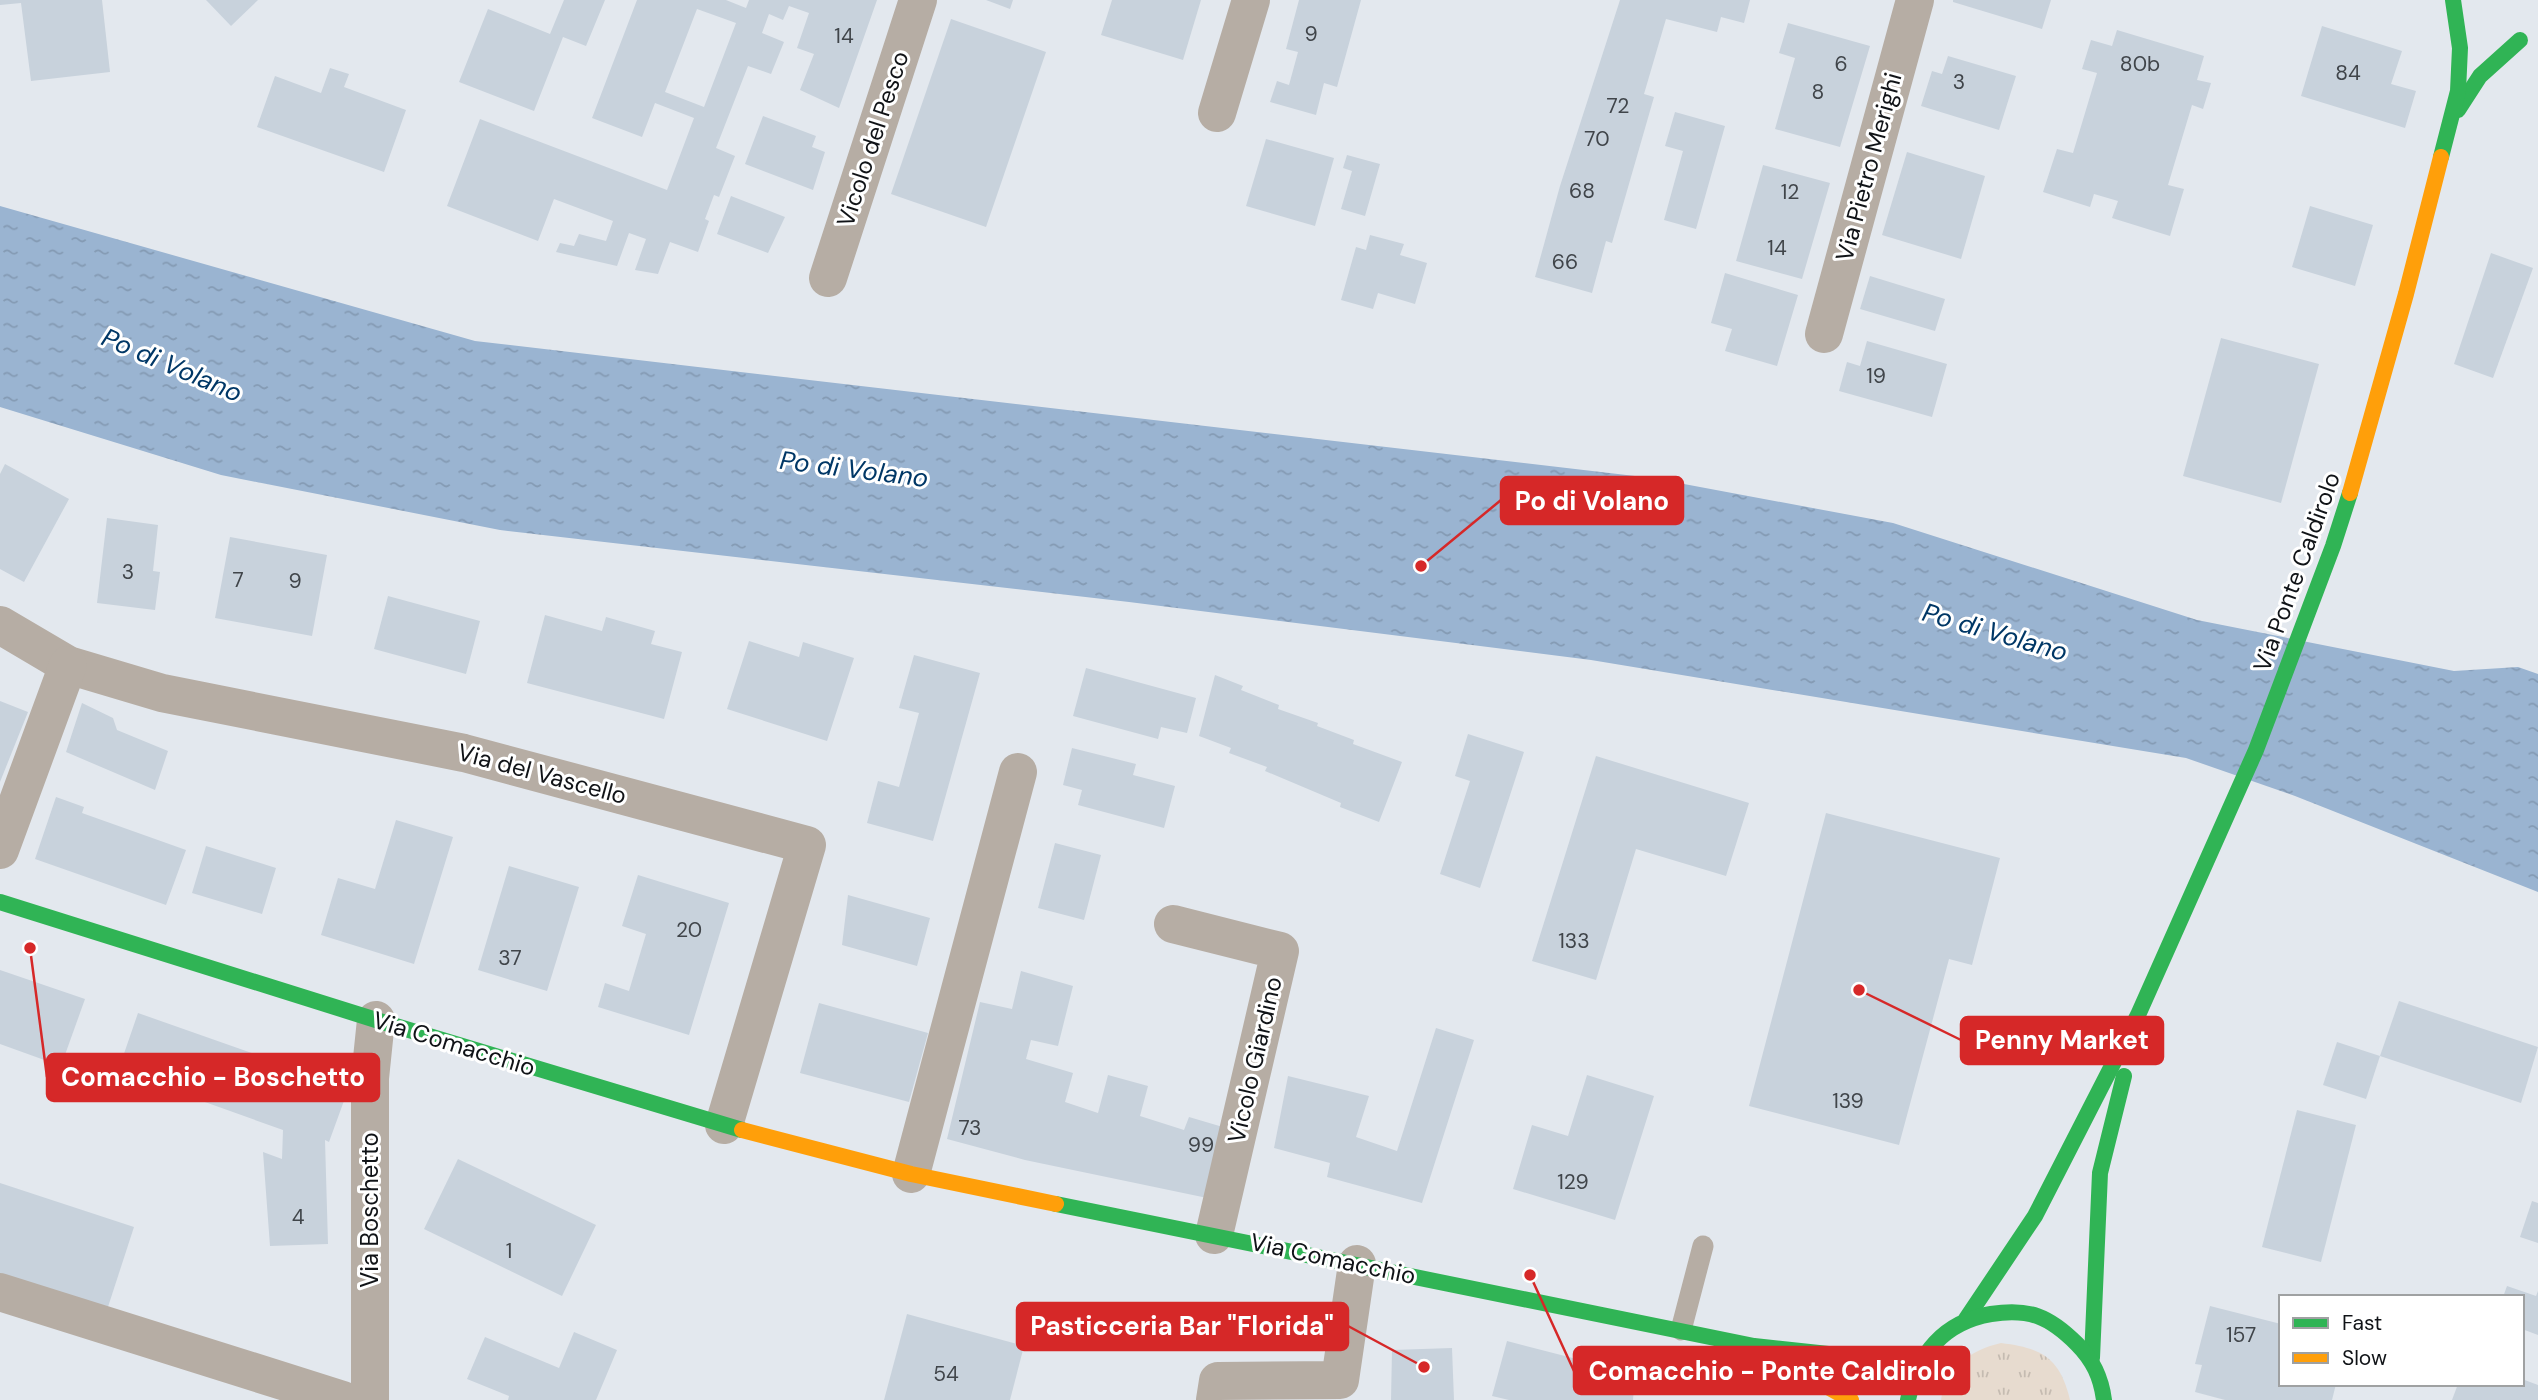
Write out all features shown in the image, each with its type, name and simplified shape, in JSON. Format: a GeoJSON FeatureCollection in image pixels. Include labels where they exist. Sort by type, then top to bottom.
{"type":"FeatureCollection","features":[{"type":"Feature","properties":{"kind":"main road"},"geometry":{"type":"LineString","coordinates":[[2455,0],[2476,20]]}},
{"type":"Feature","properties":{"kind":"main road","name":"Via Ponte Caldirolo"},"geometry":{"type":"LineString","coordinates":[[1966,1319],[2035,1216],[2138,1015],[2256,750],[2333,547],[2369,429],[2458,91],[2460,48],[2455,0]]}},
{"type":"Feature","properties":{"kind":"main road","name":"Via Ponte Caldirolo"},"geometry":{"type":"LineString","coordinates":[[2449,127],[2480,76],[2514,38],[2538,40]]}},
{"type":"Feature","properties":{"kind":"main road","name":"Via Comacchio"},"geometry":{"type":"LineString","coordinates":[[0,902],[724,1125],[911,1174],[1754,1346],[1856,1357],[1922,1357]]}},
{"type":"Feature","properties":{"kind":"main road","name":"Via Ponte Caldirolo"},"geometry":{"type":"LineString","coordinates":[[2092,1358],[2101,1173],[2138,1015]]}},
{"type":"Feature","properties":{"kind":"main road"},"geometry":{"type":"LineString","coordinates":[[1908,1400],[1922,1357],[1940,1336],[1966,1319],[2006,1311],[2029,1312],[2060,1326],[2092,1358],[2104,1395],[2123,1400]]}},
{"type":"Feature","properties":{"kind":"main road","name":"Via Comacchio"},"geometry":{"type":"LineString","coordinates":[[1754,1346],[1851,1400]]}},
{"type":"Feature","properties":{"kind":"street","name":"Vicolo del Pesco"},"geometry":{"type":"LineString","coordinates":[[828,278],[918,0]]}},
{"type":"Feature","properties":{"kind":"street"},"geometry":{"type":"LineString","coordinates":[[1217,113],[1251,0]]}},
{"type":"Feature","properties":{"kind":"street","name":"Via Pietro Merighi"},"geometry":{"type":"LineString","coordinates":[[1824,334],[1915,0]]}},
{"type":"Feature","properties":{"kind":"street","name":"Via del Vascello"},"geometry":{"type":"LineString","coordinates":[[0,625],[68,665],[162,693],[464,753],[807,845],[724,1125]]}},
{"type":"Feature","properties":{"kind":"street"},"geometry":{"type":"LineString","coordinates":[[0,850],[68,665]]}},
{"type":"Feature","properties":{"kind":"street"},"geometry":{"type":"LineString","coordinates":[[911,1174],[1018,772]]}},
{"type":"Feature","properties":{"kind":"street","name":"Vicolo Giardino"},"geometry":{"type":"LineString","coordinates":[[1173,924],[1280,951],[1214,1235]]}},
{"type":"Feature","properties":{"kind":"street","name":"Via Boschetto"},"geometry":{"type":"LineString","coordinates":[[370,1400],[370,1078],[376,1020]]}},
{"type":"Feature","properties":{"kind":"street"},"geometry":{"type":"LineString","coordinates":[[1215,1400],[1218,1381],[1340,1380],[1357,1264]]}},
{"type":"Feature","properties":{"kind":"street"},"geometry":{"type":"LineString","coordinates":[[0,1292],[343,1400]]}},
{"type":"Feature","properties":{"kind":"lane"},"geometry":{"type":"LineString","coordinates":[[1681,1331],[1703,1246]]}},
{"type":"Feature","properties":{"kind":"green space"},"geometry":{"type":"Polygon","coordinates":[[[2001,1343],[2028,1348],[2047,1358],[2061,1374],[2070,1400],[1941,1400],[1948,1378],[1961,1362],[1980,1350],[2001,1343]]]}},
{"type":"Feature","properties":{"kind":"water","name":"Po di Volano"},"geometry":{"type":"Polygon","coordinates":[[[0,206],[475,341],[1652,478],[1893,523],[2197,620],[2454,671],[2518,667],[2538,674],[2538,892],[2295,796],[2186,758],[1591,660],[1129,602],[500,530],[221,475],[0,407],[0,206]]]}},
{"type":"Feature","properties":{"kind":"building"},"geometry":{"type":"Polygon","coordinates":[[[0,0],[102,0],[110,72],[31,81],[21,3],[0,5],[0,0]]]}},
{"type":"Feature","properties":{"kind":"building"},"geometry":{"type":"Polygon","coordinates":[[[206,0],[258,0],[231,26],[206,0]]]}},
{"type":"Feature","properties":{"kind":"building"},"geometry":{"type":"Polygon","coordinates":[[[564,0],[605,0],[586,46],[563,37],[534,111],[459,82],[488,9],[550,34],[564,0]]]}},
{"type":"Feature","properties":{"kind":"building"},"geometry":{"type":"Polygon","coordinates":[[[637,0],[726,0],[746,8],[749,0],[877,0],[839,108],[800,90],[814,54],[797,48],[809,13],[789,6],[783,20],[769,14],[762,33],[784,42],[771,74],[748,66],[716,148],[735,156],[719,197],[714,195],[705,219],[709,221],[698,252],[670,242],[658,274],[635,270],[646,239],[629,233],[617,266],[556,252],[560,243],[574,246],[579,234],[606,241],[613,221],[554,199],[538,241],[447,206],[480,119],[667,190],[694,118],[655,103],[642,137],[592,118],[637,0]],[[697,9],[665,92],[704,107],[736,23],[697,9]]]}},
{"type":"Feature","properties":{"kind":"building"},"geometry":{"type":"Polygon","coordinates":[[[986,0],[1013,0],[1010,9],[986,0]]]}},
{"type":"Feature","properties":{"kind":"building"},"geometry":{"type":"Polygon","coordinates":[[[1112,0],[1201,0],[1183,60],[1101,35],[1112,0]]]}},
{"type":"Feature","properties":{"kind":"building"},"geometry":{"type":"Polygon","coordinates":[[[1299,0],[1361,0],[1337,87],[1324,83],[1316,115],[1270,102],[1277,81],[1289,85],[1298,52],[1286,49],[1299,0]]]}},
{"type":"Feature","properties":{"kind":"building"},"geometry":{"type":"Polygon","coordinates":[[[1620,0],[1750,0],[1744,23],[1721,17],[1717,32],[1666,19],[1644,94],[1654,97],[1612,243],[1606,241],[1592,293],[1535,277],[1560,186],[1620,0]]]}},
{"type":"Feature","properties":{"kind":"building"},"geometry":{"type":"Polygon","coordinates":[[[1953,0],[2051,0],[2042,29],[1953,0]]]}},
{"type":"Feature","properties":{"kind":"building"},"geometry":{"type":"Polygon","coordinates":[[[951,19],[1046,52],[986,227],[891,194],[951,19]]]}},
{"type":"Feature","properties":{"kind":"building"},"geometry":{"type":"Polygon","coordinates":[[[1788,23],[1870,46],[1840,147],[1775,129],[1795,58],[1779,53],[1788,23]]]}},
{"type":"Feature","properties":{"kind":"building"},"geometry":{"type":"Polygon","coordinates":[[[2322,26],[2402,51],[2391,84],[2416,91],[2405,128],[2301,96],[2322,26]]]}},
{"type":"Feature","properties":{"kind":"building"},"geometry":{"type":"Polygon","coordinates":[[[2117,30],[2204,56],[2197,80],[2211,83],[2203,109],[2192,105],[2168,185],[2184,189],[2170,236],[2112,218],[2118,201],[2094,194],[2090,207],[2043,192],[2057,149],[2073,153],[2097,73],[2082,69],[2091,40],[2112,46],[2117,30]]]}},
{"type":"Feature","properties":{"kind":"building"},"geometry":{"type":"Polygon","coordinates":[[[1948,56],[2016,76],[1999,130],[1921,106],[1932,71],[1942,74],[1948,56]]]}},
{"type":"Feature","properties":{"kind":"building"},"geometry":{"type":"Polygon","coordinates":[[[330,68],[349,74],[344,87],[406,110],[384,172],[257,127],[275,76],[321,93],[330,68]]]}},
{"type":"Feature","properties":{"kind":"building"},"geometry":{"type":"Polygon","coordinates":[[[1675,112],[1725,126],[1696,229],[1664,220],[1683,151],[1665,146],[1675,112]]]}},
{"type":"Feature","properties":{"kind":"building"},"geometry":{"type":"Polygon","coordinates":[[[763,116],[816,136],[812,147],[825,152],[813,190],[745,164],[763,116]]]}},
{"type":"Feature","properties":{"kind":"building"},"geometry":{"type":"Polygon","coordinates":[[[1266,139],[1334,158],[1315,226],[1246,206],[1266,139]]]}},
{"type":"Feature","properties":{"kind":"building"},"geometry":{"type":"Polygon","coordinates":[[[1907,152],[1985,176],[1961,259],[1882,235],[1907,152]]]}},
{"type":"Feature","properties":{"kind":"building"},"geometry":{"type":"Polygon","coordinates":[[[1347,155],[1380,164],[1365,216],[1341,209],[1352,171],[1343,168],[1347,155]]]}},
{"type":"Feature","properties":{"kind":"building"},"geometry":{"type":"Polygon","coordinates":[[[1763,165],[1830,183],[1802,279],[1736,261],[1763,165]]]}},
{"type":"Feature","properties":{"kind":"building"},"geometry":{"type":"Polygon","coordinates":[[[731,196],[785,217],[768,253],[717,234],[731,196]]]}},
{"type":"Feature","properties":{"kind":"building"},"geometry":{"type":"Polygon","coordinates":[[[2310,206],[2373,225],[2355,286],[2292,267],[2310,206]]]}},
{"type":"Feature","properties":{"kind":"building"},"geometry":{"type":"Polygon","coordinates":[[[1370,235],[1404,244],[1400,255],[1427,263],[1415,304],[1378,293],[1373,309],[1341,300],[1356,247],[1366,250],[1370,235]]]}},
{"type":"Feature","properties":{"kind":"building"},"geometry":{"type":"Polygon","coordinates":[[[2491,253],[2533,268],[2493,378],[2454,364],[2491,253]]]}},
{"type":"Feature","properties":{"kind":"building"},"geometry":{"type":"Polygon","coordinates":[[[1725,273],[1798,295],[1777,366],[1725,351],[1732,329],[1711,323],[1725,273]]]}},
{"type":"Feature","properties":{"kind":"building"},"geometry":{"type":"Polygon","coordinates":[[[1870,276],[1945,299],[1935,331],[1860,309],[1870,276]]]}},
{"type":"Feature","properties":{"kind":"building"},"geometry":{"type":"Polygon","coordinates":[[[2221,338],[2319,364],[2281,503],[2183,476],[2221,338]]]}},
{"type":"Feature","properties":{"kind":"building"},"geometry":{"type":"Polygon","coordinates":[[[1867,341],[1947,364],[1932,417],[1839,391],[1847,362],[1860,366],[1867,341]]]}},
{"type":"Feature","properties":{"kind":"building"},"geometry":{"type":"Polygon","coordinates":[[[5,464],[69,499],[24,582],[0,569],[0,474],[5,464]]]}},
{"type":"Feature","properties":{"kind":"building"},"geometry":{"type":"Polygon","coordinates":[[[107,518],[158,525],[153,571],[160,572],[155,610],[97,603],[107,518]]]}},
{"type":"Feature","properties":{"kind":"building"},"geometry":{"type":"Polygon","coordinates":[[[230,537],[327,555],[312,636],[215,618],[230,537]]]}},
{"type":"Feature","properties":{"kind":"building"},"geometry":{"type":"Polygon","coordinates":[[[388,596],[480,621],[466,674],[374,649],[388,596]]]}},
{"type":"Feature","properties":{"kind":"building"},"geometry":{"type":"Polygon","coordinates":[[[545,615],[602,631],[606,617],[655,631],[651,644],[682,652],[664,719],[527,683],[545,615]]]}},
{"type":"Feature","properties":{"kind":"building"},"geometry":{"type":"Polygon","coordinates":[[[749,641],[799,657],[803,642],[854,658],[827,741],[727,709],[749,641]]]}},
{"type":"Feature","properties":{"kind":"building"},"geometry":{"type":"Polygon","coordinates":[[[914,655],[980,673],[933,841],[867,823],[878,781],[899,787],[919,713],[899,708],[914,655]]]}},
{"type":"Feature","properties":{"kind":"building"},"geometry":{"type":"Polygon","coordinates":[[[1086,668],[1196,698],[1187,733],[1161,727],[1158,739],[1073,716],[1086,668]]]}},
{"type":"Feature","properties":{"kind":"building"},"geometry":{"type":"Polygon","coordinates":[[[1215,675],[1243,686],[1241,690],[1279,705],[1278,709],[1318,723],[1317,726],[1354,740],[1353,744],[1402,762],[1379,822],[1340,807],[1341,803],[1265,771],[1267,767],[1229,753],[1231,748],[1199,736],[1215,675]]]}},
{"type":"Feature","properties":{"kind":"building"},"geometry":{"type":"Polygon","coordinates":[[[0,701],[28,712],[0,782],[0,701]]]}},
{"type":"Feature","properties":{"kind":"building"},"geometry":{"type":"Polygon","coordinates":[[[82,703],[113,718],[117,730],[168,751],[155,790],[66,752],[82,703]]]}},
{"type":"Feature","properties":{"kind":"building"},"geometry":{"type":"Polygon","coordinates":[[[1468,734],[1524,752],[1480,888],[1440,874],[1470,781],[1455,776],[1468,734]]]}},
{"type":"Feature","properties":{"kind":"building"},"geometry":{"type":"Polygon","coordinates":[[[1072,748],[1136,764],[1133,775],[1175,786],[1164,828],[1078,805],[1082,790],[1063,785],[1072,748]]]}},
{"type":"Feature","properties":{"kind":"building"},"geometry":{"type":"Polygon","coordinates":[[[1596,756],[1749,803],[1726,876],[1636,849],[1596,980],[1532,961],[1596,756]]]}},
{"type":"Feature","properties":{"kind":"building"},"geometry":{"type":"Polygon","coordinates":[[[56,797],[84,807],[82,813],[186,850],[166,905],[35,859],[56,797]]]}},
{"type":"Feature","properties":{"kind":"building"},"geometry":{"type":"Polygon","coordinates":[[[1826,813],[2000,858],[1972,965],[1949,959],[1899,1145],[1749,1106],[1826,813]]]}},
{"type":"Feature","properties":{"kind":"building"},"geometry":{"type":"Polygon","coordinates":[[[396,820],[453,837],[414,964],[321,935],[338,878],[375,889],[396,820]]]}},
{"type":"Feature","properties":{"kind":"building"},"geometry":{"type":"Polygon","coordinates":[[[1055,843],[1101,855],[1084,920],[1038,908],[1055,843]]]}},
{"type":"Feature","properties":{"kind":"building"},"geometry":{"type":"Polygon","coordinates":[[[206,846],[276,868],[262,914],[192,893],[206,846]]]}},
{"type":"Feature","properties":{"kind":"building"},"geometry":{"type":"Polygon","coordinates":[[[509,866],[579,887],[547,991],[478,970],[509,866]]]}},
{"type":"Feature","properties":{"kind":"building"},"geometry":{"type":"Polygon","coordinates":[[[638,875],[729,903],[689,1035],[598,1007],[605,983],[629,991],[646,934],[622,926],[638,875]]]}},
{"type":"Feature","properties":{"kind":"building"},"geometry":{"type":"Polygon","coordinates":[[[848,895],[930,918],[917,966],[842,945],[848,895]]]}},
{"type":"Feature","properties":{"kind":"building"},"geometry":{"type":"Polygon","coordinates":[[[0,970],[85,999],[61,1066],[0,1044],[0,970]]]}},
{"type":"Feature","properties":{"kind":"building"},"geometry":{"type":"Polygon","coordinates":[[[1021,971],[1073,986],[1058,1046],[1031,1040],[1026,1059],[1073,1073],[1065,1102],[1098,1113],[1108,1075],[1148,1086],[1140,1116],[1184,1130],[1189,1117],[1233,1130],[1212,1199],[1025,1160],[947,1139],[980,1002],[1012,1009],[1021,971]]]}},
{"type":"Feature","properties":{"kind":"building"},"geometry":{"type":"Polygon","coordinates":[[[2399,1001],[2538,1047],[2521,1103],[2380,1056],[2399,1001]]]}},
{"type":"Feature","properties":{"kind":"building"},"geometry":{"type":"Polygon","coordinates":[[[819,1003],[928,1033],[909,1102],[800,1073],[819,1003]]]}},
{"type":"Feature","properties":{"kind":"building"},"geometry":{"type":"Polygon","coordinates":[[[138,1013],[349,1087],[329,1142],[325,1140],[328,1244],[270,1246],[263,1152],[282,1159],[283,1130],[118,1071],[138,1013]]]}},
{"type":"Feature","properties":{"kind":"building"},"geometry":{"type":"Polygon","coordinates":[[[1436,1028],[1474,1040],[1422,1203],[1327,1177],[1330,1163],[1274,1148],[1288,1076],[1369,1096],[1356,1137],[1397,1151],[1436,1028]]]}},
{"type":"Feature","properties":{"kind":"building"},"geometry":{"type":"Polygon","coordinates":[[[2337,1042],[2380,1056],[2366,1099],[2323,1085],[2337,1042]]]}},
{"type":"Feature","properties":{"kind":"building"},"geometry":{"type":"Polygon","coordinates":[[[1587,1075],[1654,1096],[1615,1220],[1513,1189],[1532,1125],[1568,1136],[1587,1075]]]}},
{"type":"Feature","properties":{"kind":"building"},"geometry":{"type":"Polygon","coordinates":[[[2297,1110],[2356,1125],[2321,1262],[2262,1247],[2297,1110]]]}},
{"type":"Feature","properties":{"kind":"building"},"geometry":{"type":"Polygon","coordinates":[[[458,1159],[596,1225],[562,1296],[424,1229],[458,1159]]]}},
{"type":"Feature","properties":{"kind":"building"},"geometry":{"type":"Polygon","coordinates":[[[0,1183],[134,1227],[106,1313],[0,1278],[0,1183]]]}},
{"type":"Feature","properties":{"kind":"building"},"geometry":{"type":"Polygon","coordinates":[[[2532,1201],[2538,1203],[2538,1243],[2520,1237],[2532,1201]]]}},
{"type":"Feature","properties":{"kind":"building"},"geometry":{"type":"Polygon","coordinates":[[[2507,1286],[2536,1296],[2538,1291],[2538,1335],[2524,1330],[2524,1295],[2504,1295],[2507,1286]]]}},
{"type":"Feature","properties":{"kind":"building"},"geometry":{"type":"Polygon","coordinates":[[[2210,1306],[2279,1323],[2279,1386],[2336,1386],[2332,1400],[2225,1400],[2195,1392],[2202,1365],[2195,1364],[2210,1306]]]}},
{"type":"Feature","properties":{"kind":"building"},"geometry":{"type":"Polygon","coordinates":[[[907,1314],[1024,1346],[1010,1400],[884,1400],[907,1314]]]}},
{"type":"Feature","properties":{"kind":"building"},"geometry":{"type":"Polygon","coordinates":[[[574,1332],[617,1350],[596,1400],[508,1400],[509,1396],[467,1379],[485,1337],[559,1368],[574,1332]]]}},
{"type":"Feature","properties":{"kind":"building"},"geometry":{"type":"Polygon","coordinates":[[[1507,1341],[1635,1374],[1633,1400],[1509,1400],[1492,1396],[1507,1341]]]}},
{"type":"Feature","properties":{"kind":"building"},"geometry":{"type":"Polygon","coordinates":[[[1452,1348],[1454,1400],[1391,1400],[1392,1350],[1452,1348]]]}},
{"type":"Feature","properties":{"kind":"building"},"geometry":{"type":"Polygon","coordinates":[[[2524,1380],[2538,1385],[2538,1400],[2452,1400],[2457,1386],[2524,1386],[2524,1380]]]}},
{"type":"Feature","properties":{"kind":"traffic: fast"},"geometry":{"type":"LineString","coordinates":[[2441,157],[2458,91],[2460,48],[2453,0]]}},
{"type":"Feature","properties":{"kind":"traffic: fast"},"geometry":{"type":"LineString","coordinates":[[2458,110],[2480,76],[2520,40]]}},
{"type":"Feature","properties":{"kind":"traffic: fast"},"geometry":{"type":"LineString","coordinates":[[1966,1319],[2035,1216],[2138,1015],[2256,750],[2333,546],[2350,493]]}},
{"type":"Feature","properties":{"kind":"traffic: fast"},"geometry":{"type":"LineString","coordinates":[[0,902],[376,1020],[742,1130]]}},
{"type":"Feature","properties":{"kind":"traffic: fast"},"geometry":{"type":"LineString","coordinates":[[2092,1358],[2100,1173],[2124,1076]]}},
{"type":"Feature","properties":{"kind":"traffic: fast"},"geometry":{"type":"LineString","coordinates":[[1056,1204],[1754,1346],[1856,1357],[1922,1357]]}},
{"type":"Feature","properties":{"kind":"traffic: fast"},"geometry":{"type":"LineString","coordinates":[[1908,1400],[1918,1368],[1935,1343],[1959,1324],[2004,1312],[2038,1316],[2067,1334],[2088,1356],[2101,1384],[2104,1400]]}},
{"type":"Feature","properties":{"kind":"traffic: slow"},"geometry":{"type":"LineString","coordinates":[[2350,493],[2441,157]]}},
{"type":"Feature","properties":{"kind":"traffic: slow"},"geometry":{"type":"LineString","coordinates":[[742,1130],[911,1174],[1056,1204]]}},
{"type":"Feature","properties":{"kind":"traffic: slow"},"geometry":{"type":"LineString","coordinates":[[1769,1354],[1851,1400]]}},
{"type":"Feature","properties":{"kind":"place","name":"Po di Volano"},"geometry":{"type":"Point","coordinates":[1421,566]}},
{"type":"Feature","properties":{"kind":"place","name":"Comacchio - Boschetto"},"geometry":{"type":"Point","coordinates":[30,948]}},
{"type":"Feature","properties":{"kind":"place","name":"Penny Market"},"geometry":{"type":"Point","coordinates":[1859,990]}},
{"type":"Feature","properties":{"kind":"place","name":"Comacchio - Ponte Caldirolo"},"geometry":{"type":"Point","coordinates":[1530,1275]}},
{"type":"Feature","properties":{"kind":"place","name":"Pasticceria Bar \"Florida\""},"geometry":{"type":"Point","coordinates":[1424,1367]}}]}
